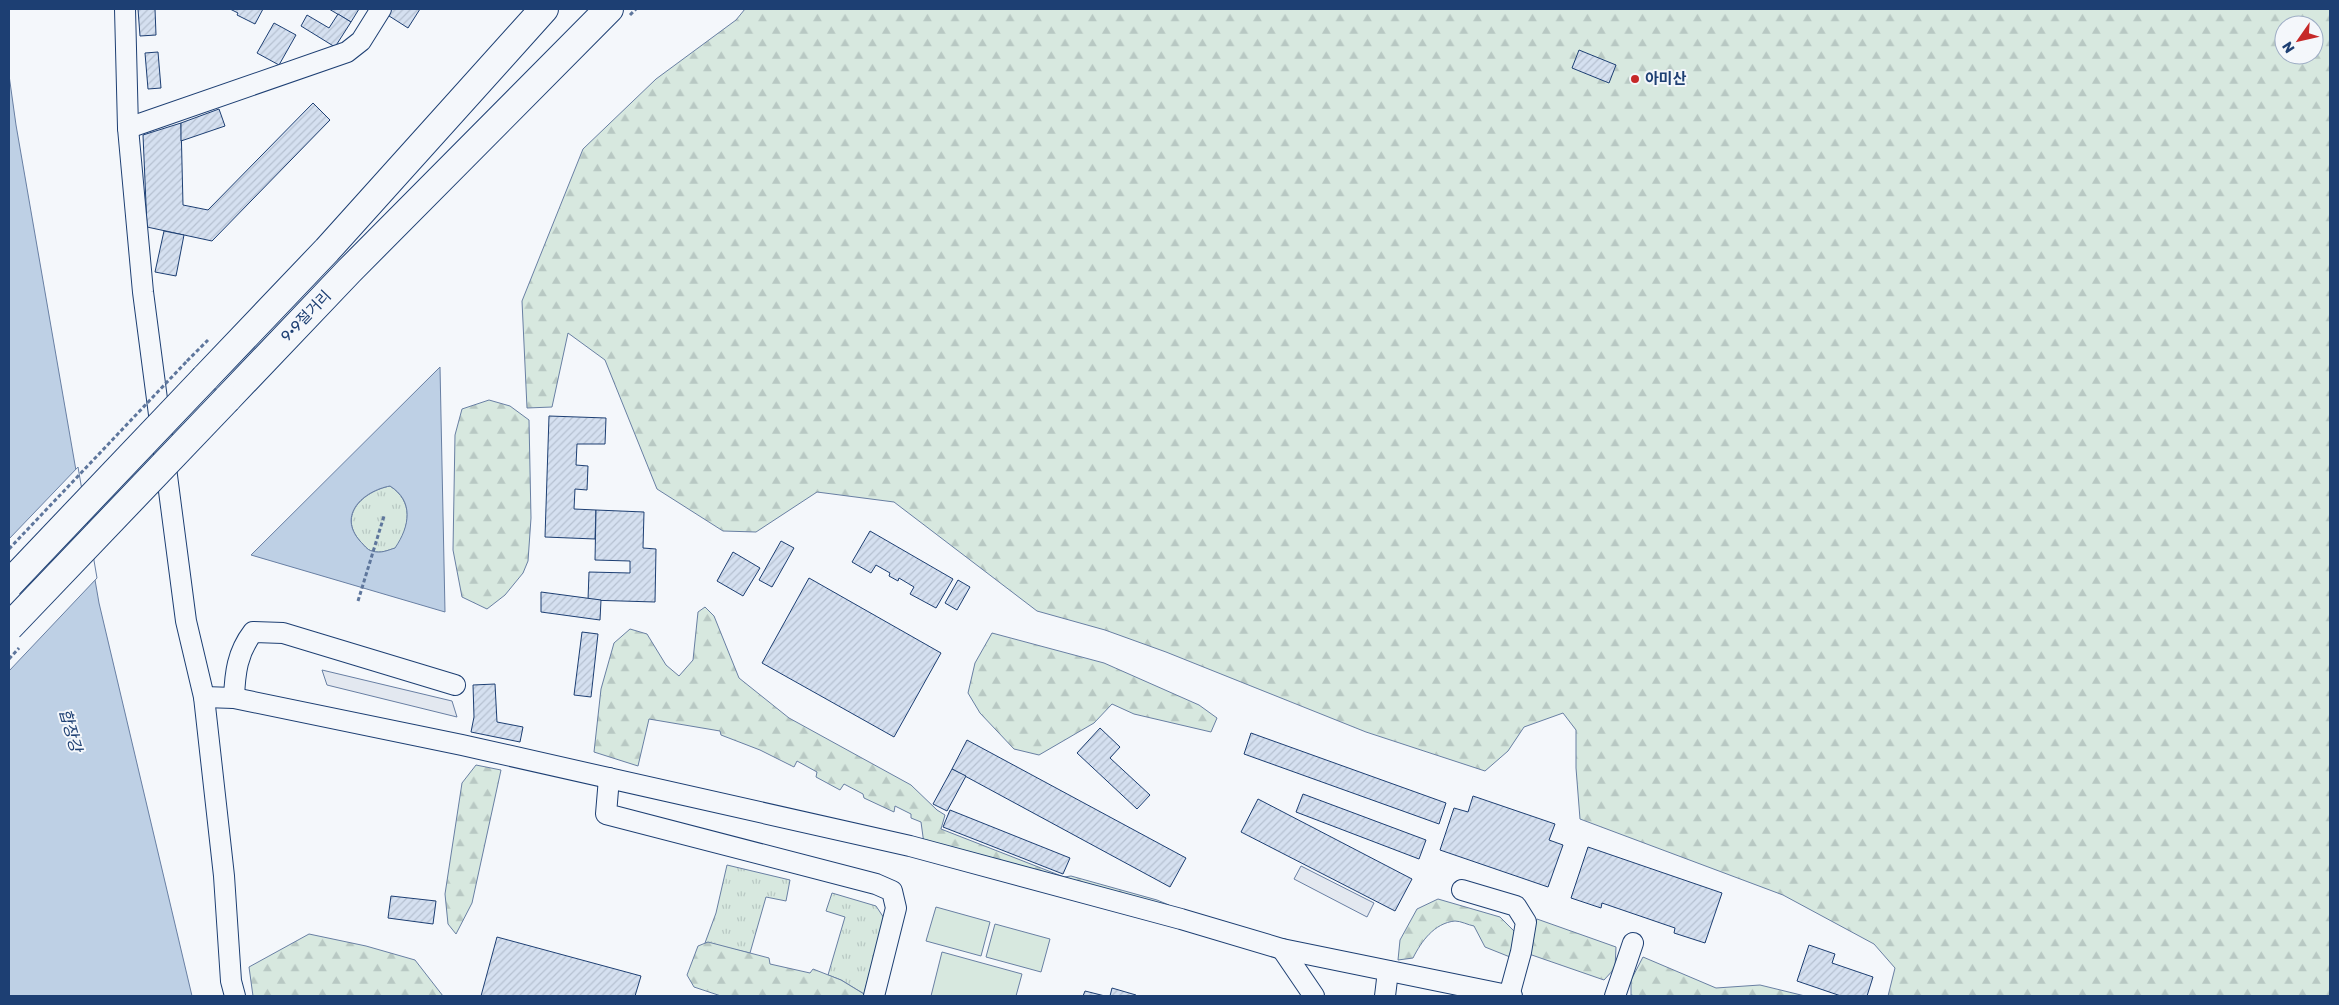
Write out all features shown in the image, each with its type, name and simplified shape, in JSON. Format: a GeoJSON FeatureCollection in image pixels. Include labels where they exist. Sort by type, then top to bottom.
{"type":"FeatureCollection","features":[{"type":"Feature","properties":{"kind":"highway","name":"9·9절거리"},"geometry":{"type":"LineString","coordinates":[[9,584],[196,370],[328,250],[544,9]]}},
{"type":"Feature","properties":{"kind":"highway","name":"9·9절거리"},"geometry":{"type":"LineString","coordinates":[[9,627],[349,271],[609,9]]}},
{"type":"Feature","properties":{"kind":"street"},"geometry":{"type":"LineString","coordinates":[[125,9],[128,128],[143,292],[186,621],[204,697],[224,876],[230,981],[235,996]]}},
{"type":"Feature","properties":{"kind":"street"},"geometry":{"type":"LineString","coordinates":[[128,128],[347,52],[361,41],[381,9]]}},
{"type":"Feature","properties":{"kind":"street"},"geometry":{"type":"LineString","coordinates":[[234,698],[236,667],[244,643],[253,632],[283,633],[455,685]]}},
{"type":"Feature","properties":{"kind":"street"},"geometry":{"type":"LineString","coordinates":[[204,697],[234,698],[462,744],[910,846],[1282,949],[1511,996],[1526,922],[1516,906],[1462,890]]}},
{"type":"Feature","properties":{"kind":"street"},"geometry":{"type":"LineString","coordinates":[[609,778],[606,814],[876,884],[892,891],[896,908],[874,996]]}},
{"type":"Feature","properties":{"kind":"street"},"geometry":{"type":"LineString","coordinates":[[1615,996],[1633,943]]}},
{"type":"Feature","properties":{"kind":"street"},"geometry":{"type":"LineString","coordinates":[[1282,949],[1314,996]]}},
{"type":"Feature","properties":{"kind":"street"},"geometry":{"type":"LineString","coordinates":[[1385,996],[1388,971]]}},
{"type":"Feature","properties":{"kind":"path"},"geometry":{"type":"LineString","coordinates":[[9,549],[196,370]]}},
{"type":"Feature","properties":{"kind":"path"},"geometry":{"type":"LineString","coordinates":[[358,600],[384,516]]}},
{"type":"Feature","properties":{"kind":"green space"},"geometry":{"type":"Polygon","coordinates":[[[745,9],[2330,9],[2330,996],[1888,996],[1895,968],[1874,944],[1783,895],[1580,819],[1576,768],[1576,730],[1563,713],[1524,727],[1508,751],[1485,771],[1366,732],[1166,652],[1105,630],[1037,611],[894,502],[817,492],[756,532],[723,531],[657,489],[605,360],[568,333],[552,407],[527,408],[522,301],[583,149],[656,79],[736,20],[745,9]]]}},
{"type":"Feature","properties":{"kind":"green space"},"geometry":{"type":"Polygon","coordinates":[[[489,400],[510,406],[529,420],[531,518],[528,561],[523,573],[505,595],[487,609],[462,597],[453,550],[455,435],[462,409],[489,400]]]}},
{"type":"Feature","properties":{"kind":"green space"},"geometry":{"type":"Polygon","coordinates":[[[390,486],[403,499],[406,507],[407,523],[396,548],[375,552],[364,546],[354,531],[351,522],[353,513],[363,499],[371,493],[390,486]]]}},
{"type":"Feature","properties":{"kind":"green space"},"geometry":{"type":"Polygon","coordinates":[[[705,607],[714,616],[739,678],[789,718],[911,785],[937,810],[945,815],[941,829],[1064,877],[1071,876],[1169,905],[1165,911],[924,844],[921,822],[911,818],[911,814],[895,806],[894,812],[864,798],[863,794],[844,784],[840,790],[816,777],[817,772],[797,761],[794,767],[760,750],[721,735],[720,731],[649,719],[638,766],[594,752],[601,689],[614,643],[630,629],[647,634],[666,665],[679,676],[693,660],[698,612],[705,607]]]}},
{"type":"Feature","properties":{"kind":"green space"},"geometry":{"type":"Polygon","coordinates":[[[992,633],[1104,663],[1199,705],[1217,718],[1211,732],[1134,714],[1112,704],[1094,723],[1039,755],[1014,749],[980,713],[968,693],[975,663],[992,633]]]}},
{"type":"Feature","properties":{"kind":"green space"},"geometry":{"type":"Polygon","coordinates":[[[476,765],[501,770],[472,903],[456,934],[448,924],[445,894],[462,783],[476,765]]]}},
{"type":"Feature","properties":{"kind":"green space"},"geometry":{"type":"Polygon","coordinates":[[[727,865],[790,880],[786,901],[766,897],[750,953],[705,943],[716,913],[727,865]]]}},
{"type":"Feature","properties":{"kind":"green space"},"geometry":{"type":"Polygon","coordinates":[[[832,893],[876,906],[884,918],[864,994],[841,980],[828,975],[845,917],[826,911],[832,893]]]}},
{"type":"Feature","properties":{"kind":"green space"},"geometry":{"type":"Polygon","coordinates":[[[1438,899],[1500,917],[1516,933],[1510,957],[1485,947],[1474,926],[1455,921],[1441,925],[1429,934],[1413,958],[1398,960],[1400,940],[1417,909],[1438,899]]]}},
{"type":"Feature","properties":{"kind":"green space"},"geometry":{"type":"Polygon","coordinates":[[[936,907],[990,922],[981,956],[926,941],[936,907]]]}},
{"type":"Feature","properties":{"kind":"green space"},"geometry":{"type":"Polygon","coordinates":[[[1537,919],[1616,947],[1615,968],[1604,980],[1526,953],[1537,919]]]}},
{"type":"Feature","properties":{"kind":"green space"},"geometry":{"type":"Polygon","coordinates":[[[995,924],[1050,939],[1041,972],[986,957],[995,924]]]}},
{"type":"Feature","properties":{"kind":"green space"},"geometry":{"type":"Polygon","coordinates":[[[309,934],[366,946],[415,960],[443,996],[253,996],[249,967],[309,934]]]}},
{"type":"Feature","properties":{"kind":"green space"},"geometry":{"type":"Polygon","coordinates":[[[708,942],[769,958],[770,964],[810,973],[813,969],[841,980],[864,994],[863,996],[721,996],[694,987],[687,975],[698,946],[708,942]]]}},
{"type":"Feature","properties":{"kind":"green space"},"geometry":{"type":"Polygon","coordinates":[[[942,952],[1022,974],[1016,996],[931,996],[942,952]]]}},
{"type":"Feature","properties":{"kind":"green space"},"geometry":{"type":"Polygon","coordinates":[[[1643,957],[1716,988],[1760,985],[1805,996],[1631,995],[1631,980],[1643,957]]]}},
{"type":"Feature","properties":{"kind":"shaded area"},"geometry":{"type":"Polygon","coordinates":[[[322,670],[452,701],[457,717],[327,685],[322,670]]]}},
{"type":"Feature","properties":{"kind":"shaded area"},"geometry":{"type":"Polygon","coordinates":[[[1301,866],[1374,903],[1367,917],[1294,879],[1301,866]]]}},
{"type":"Feature","properties":{"kind":"water","name":"합장강"},"geometry":{"type":"Polygon","coordinates":[[[9,75],[16,125],[99,603],[192,996],[9,996],[9,75]]]}},
{"type":"Feature","properties":{"kind":"water"},"geometry":{"type":"Polygon","coordinates":[[[440,367],[445,612],[251,555],[440,367]],[[390,486],[371,493],[356,506],[352,513],[351,522],[354,531],[360,541],[370,550],[381,552],[395,548],[400,540],[404,531],[407,514],[406,506],[398,492],[390,486]]]}},
{"type":"Feature","properties":{"kind":"pier"},"geometry":{"type":"Polygon","coordinates":[[[78,467],[97,578],[9,671],[9,539],[78,467]]]}},
{"type":"Feature","properties":{"kind":"building"},"geometry":{"type":"Polygon","coordinates":[[[138,9],[155,9],[156,35],[140,36],[138,9]]]}},
{"type":"Feature","properties":{"kind":"building"},"geometry":{"type":"Polygon","coordinates":[[[230,9],[263,9],[255,24],[237,15],[238,13],[230,9]]]}},
{"type":"Feature","properties":{"kind":"building"},"geometry":{"type":"Polygon","coordinates":[[[329,9],[359,9],[351,22],[329,9]]]}},
{"type":"Feature","properties":{"kind":"building"},"geometry":{"type":"Polygon","coordinates":[[[389,9],[420,9],[408,28],[386,14],[389,9]]]}},
{"type":"Feature","properties":{"kind":"building"},"geometry":{"type":"Polygon","coordinates":[[[338,14],[351,22],[335,47],[301,26],[307,15],[329,28],[338,14]]]}},
{"type":"Feature","properties":{"kind":"building"},"geometry":{"type":"Polygon","coordinates":[[[274,23],[296,35],[279,65],[257,53],[274,23]]]}},
{"type":"Feature","properties":{"kind":"building"},"geometry":{"type":"Polygon","coordinates":[[[1579,50],[1616,65],[1609,83],[1572,68],[1579,50]]]}},
{"type":"Feature","properties":{"kind":"building"},"geometry":{"type":"Polygon","coordinates":[[[158,52],[161,88],[148,89],[145,53],[158,52]]]}},
{"type":"Feature","properties":{"kind":"building"},"geometry":{"type":"Polygon","coordinates":[[[313,103],[330,120],[212,241],[147,227],[143,135],[181,123],[183,205],[208,210],[313,103]]]}},
{"type":"Feature","properties":{"kind":"building"},"geometry":{"type":"Polygon","coordinates":[[[219,109],[225,126],[181,141],[181,123],[219,109]]]}},
{"type":"Feature","properties":{"kind":"building"},"geometry":{"type":"Polygon","coordinates":[[[164,231],[184,235],[176,276],[155,272],[164,231]]]}},
{"type":"Feature","properties":{"kind":"building"},"geometry":{"type":"Polygon","coordinates":[[[549,416],[606,418],[605,444],[577,444],[576,465],[588,466],[587,490],[575,489],[574,509],[596,510],[595,539],[545,537],[549,416]]]}},
{"type":"Feature","properties":{"kind":"building"},"geometry":{"type":"Polygon","coordinates":[[[596,510],[644,512],[643,548],[656,549],[655,602],[588,600],[589,572],[630,573],[630,561],[595,560],[596,510]]]}},
{"type":"Feature","properties":{"kind":"building"},"geometry":{"type":"Polygon","coordinates":[[[870,531],[953,579],[936,608],[910,594],[914,587],[899,578],[898,581],[889,576],[890,573],[876,565],[871,573],[852,562],[870,531]]]}},
{"type":"Feature","properties":{"kind":"building"},"geometry":{"type":"Polygon","coordinates":[[[781,541],[794,548],[772,587],[759,580],[781,541]]]}},
{"type":"Feature","properties":{"kind":"building"},"geometry":{"type":"Polygon","coordinates":[[[733,552],[760,568],[743,596],[717,581],[733,552]]]}},
{"type":"Feature","properties":{"kind":"building"},"geometry":{"type":"Polygon","coordinates":[[[809,578],[941,653],[894,737],[762,663],[809,578]]]}},
{"type":"Feature","properties":{"kind":"building"},"geometry":{"type":"Polygon","coordinates":[[[958,580],[970,587],[957,610],[945,603],[958,580]]]}},
{"type":"Feature","properties":{"kind":"building"},"geometry":{"type":"Polygon","coordinates":[[[541,592],[601,600],[600,620],[541,612],[541,592]]]}},
{"type":"Feature","properties":{"kind":"building"},"geometry":{"type":"Polygon","coordinates":[[[582,632],[598,634],[591,697],[574,695],[582,632]]]}},
{"type":"Feature","properties":{"kind":"building"},"geometry":{"type":"Polygon","coordinates":[[[495,684],[497,722],[523,727],[520,742],[471,732],[474,717],[473,685],[495,684]]]}},
{"type":"Feature","properties":{"kind":"building"},"geometry":{"type":"Polygon","coordinates":[[[1100,728],[1120,747],[1110,758],[1150,795],[1137,809],[1077,753],[1100,728]]]}},
{"type":"Feature","properties":{"kind":"building"},"geometry":{"type":"Polygon","coordinates":[[[1251,733],[1446,803],[1439,824],[1244,754],[1251,733]]]}},
{"type":"Feature","properties":{"kind":"building"},"geometry":{"type":"Polygon","coordinates":[[[967,740],[1186,858],[1170,887],[952,769],[967,740]]]}},
{"type":"Feature","properties":{"kind":"building"},"geometry":{"type":"Polygon","coordinates":[[[952,769],[966,776],[947,811],[933,804],[952,769]]]}},
{"type":"Feature","properties":{"kind":"building"},"geometry":{"type":"Polygon","coordinates":[[[1303,794],[1426,840],[1419,859],[1296,812],[1303,794]]]}},
{"type":"Feature","properties":{"kind":"building"},"geometry":{"type":"Polygon","coordinates":[[[1473,796],[1555,824],[1549,840],[1563,845],[1548,887],[1440,850],[1454,808],[1468,812],[1473,796]]]}},
{"type":"Feature","properties":{"kind":"building"},"geometry":{"type":"Polygon","coordinates":[[[1258,799],[1412,879],[1395,911],[1241,832],[1258,799]]]}},
{"type":"Feature","properties":{"kind":"building"},"geometry":{"type":"Polygon","coordinates":[[[950,810],[1070,858],[1063,874],[943,827],[950,810]]]}},
{"type":"Feature","properties":{"kind":"building"},"geometry":{"type":"Polygon","coordinates":[[[1588,847],[1722,893],[1705,943],[1674,933],[1675,928],[1602,903],[1601,908],[1571,898],[1588,847]]]}},
{"type":"Feature","properties":{"kind":"building"},"geometry":{"type":"Polygon","coordinates":[[[391,896],[436,901],[433,924],[388,918],[391,896]]]}},
{"type":"Feature","properties":{"kind":"building"},"geometry":{"type":"Polygon","coordinates":[[[497,937],[641,976],[635,996],[481,996],[497,937]]]}},
{"type":"Feature","properties":{"kind":"building"},"geometry":{"type":"Polygon","coordinates":[[[1809,945],[1835,954],[1832,963],[1873,977],[1867,996],[1841,996],[1797,981],[1809,945]]]}},
{"type":"Feature","properties":{"kind":"building"},"geometry":{"type":"Polygon","coordinates":[[[1112,988],[1136,995],[1136,996],[1110,996],[1112,988]]]}},
{"type":"Feature","properties":{"kind":"building"},"geometry":{"type":"Polygon","coordinates":[[[1085,991],[1105,996],[1083,996],[1085,991]]]}},
{"type":"Feature","properties":{"kind":"place","name":"아미산"},"geometry":{"type":"Point","coordinates":[1635,79]}}]}
